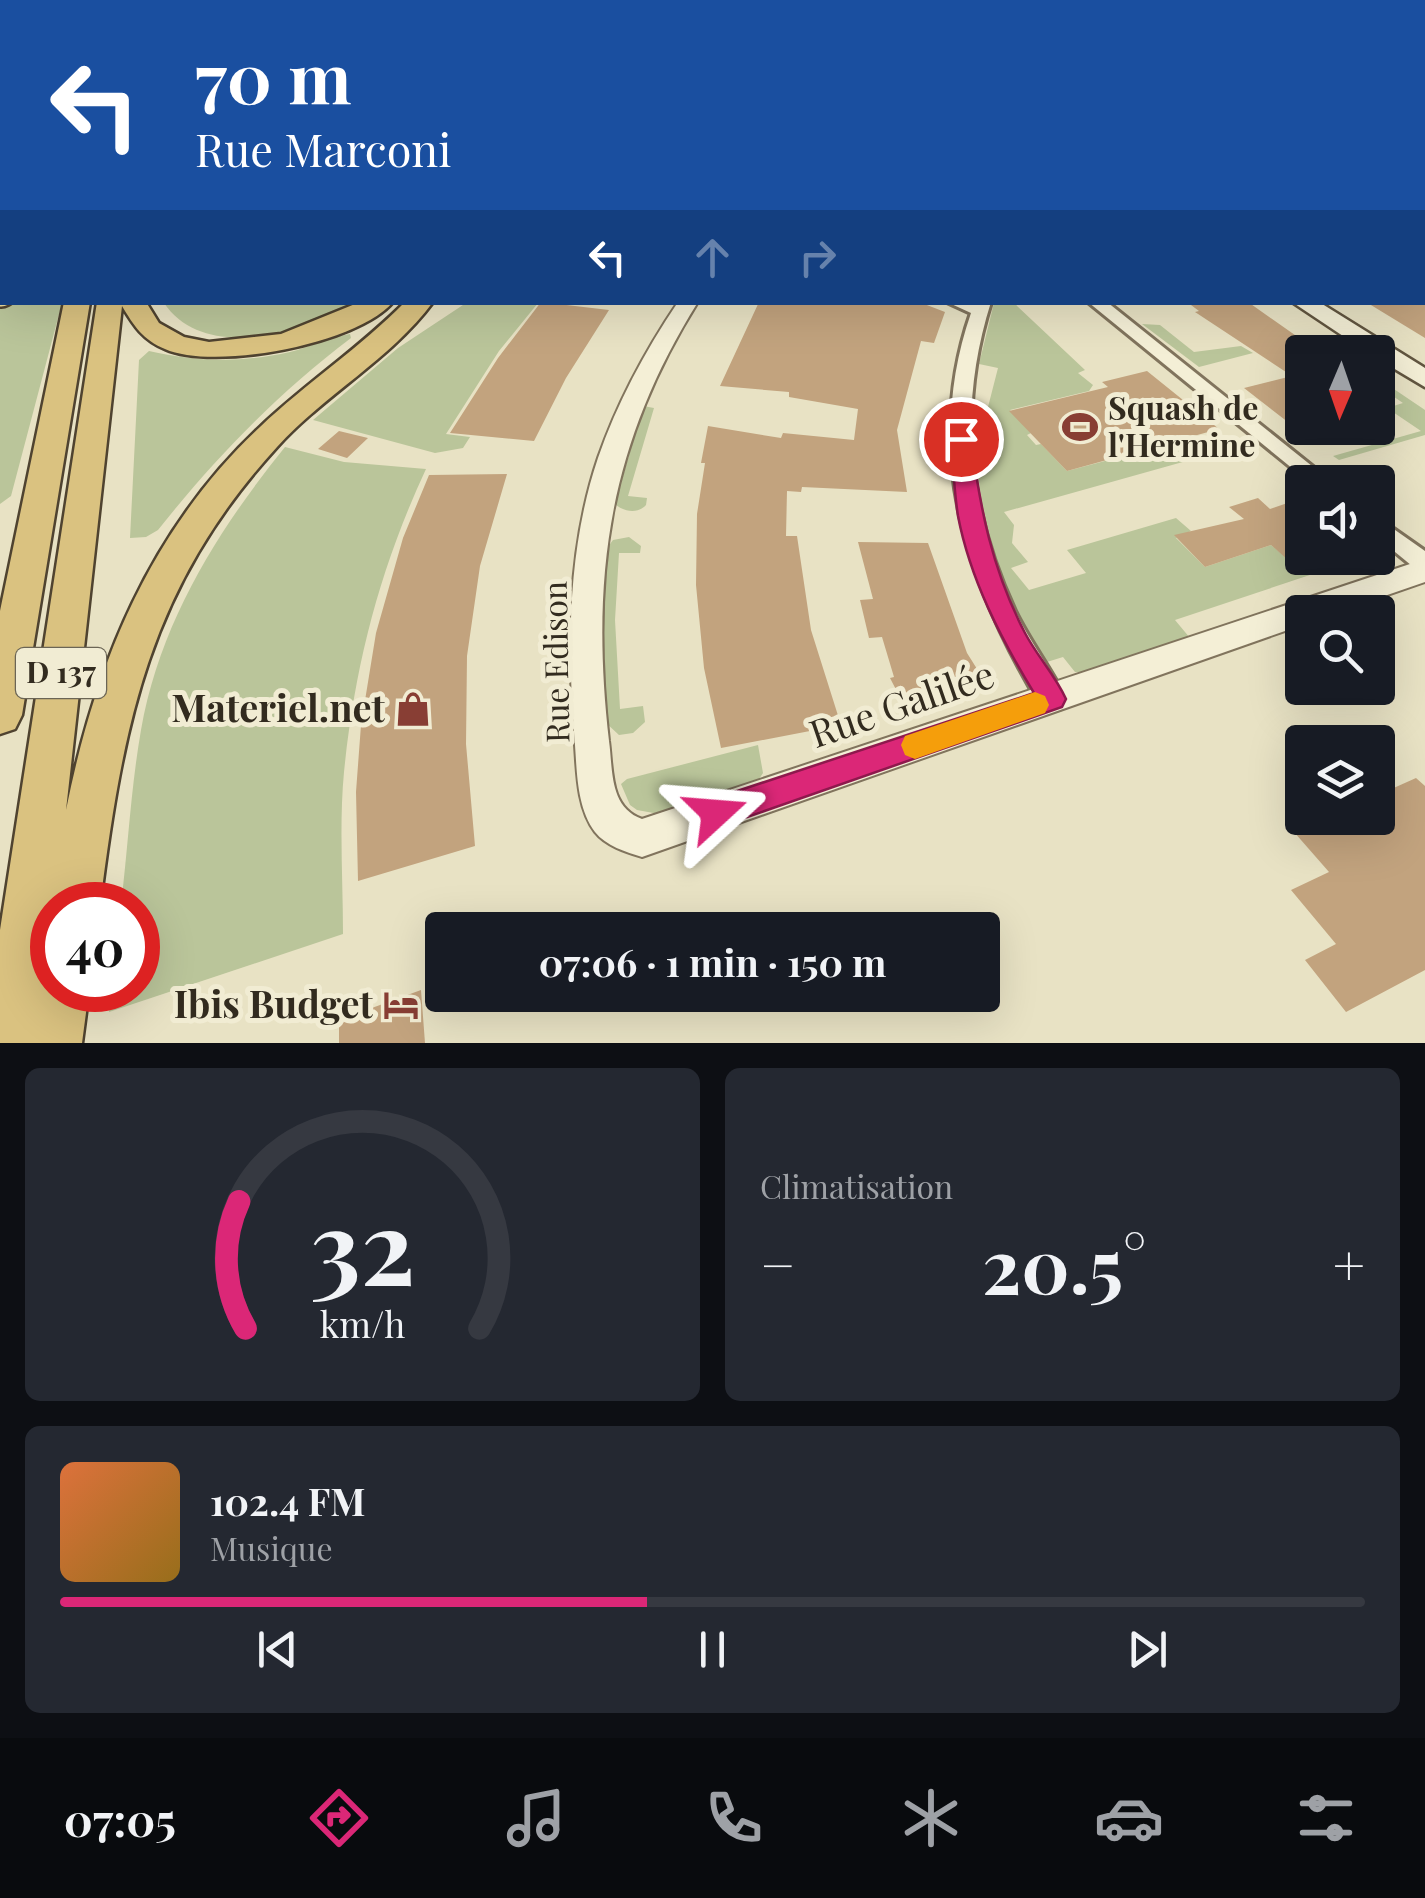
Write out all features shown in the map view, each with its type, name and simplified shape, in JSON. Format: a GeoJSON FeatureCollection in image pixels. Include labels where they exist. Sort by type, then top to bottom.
{"type":"FeatureCollection","features":[{"type":"Feature","properties":{"kind":"highway","name":"D 137"},"geometry":{"type":"LineString","coordinates":[[0,715],[76,305]]}},
{"type":"Feature","properties":{"kind":"highway","name":"D 137"},"geometry":{"type":"LineString","coordinates":[[11,1043],[110,305]]}},
{"type":"Feature","properties":{"kind":"highway"},"geometry":{"type":"LineString","coordinates":[[135,305],[149,330],[160,338],[200,348],[230,349],[308,335],[373,305]]}},
{"type":"Feature","properties":{"kind":"highway"},"geometry":{"type":"LineString","coordinates":[[78,882],[103,737],[125,654],[184,541],[242,465],[417,305]]}},
{"type":"Feature","properties":{"kind":"highway"},"geometry":{"type":"LineString","coordinates":[[54,1043],[59,1012]]}},
{"type":"Feature","properties":{"kind":"main road"},"geometry":{"type":"LineString","coordinates":[[1288,305],[1335,335]]}},
{"type":"Feature","properties":{"kind":"main road"},"geometry":{"type":"LineString","coordinates":[[1307,305],[1425,378]]}},
{"type":"Feature","properties":{"kind":"main road"},"geometry":{"type":"LineString","coordinates":[[1395,373],[1425,393]]}},
{"type":"Feature","properties":{"kind":"street","name":"Rue Edison"},"geometry":{"type":"LineString","coordinates":[[642,838],[617,829],[602,808],[585,660],[586,600],[595,522],[610,460],[634,400],[686,305]]}},
{"type":"Feature","properties":{"kind":"street"},"geometry":{"type":"LineString","coordinates":[[1100,305],[1301,465]]}},
{"type":"Feature","properties":{"kind":"street"},"geometry":{"type":"LineString","coordinates":[[981,306],[966,359],[962,403],[961,439],[970,516],[1008,624],[1052,699]]}},
{"type":"Feature","properties":{"kind":"street"},"geometry":{"type":"LineString","coordinates":[[1395,541],[1425,567]]}},
{"type":"Feature","properties":{"kind":"street","name":"Rue Galilée"},"geometry":{"type":"LineString","coordinates":[[1351,595],[1425,567]]}},
{"type":"Feature","properties":{"kind":"street","name":"Rue Galilée"},"geometry":{"type":"LineString","coordinates":[[642,838],[1285,619]]}},
{"type":"Feature","properties":{"kind":"green space"},"geometry":{"type":"Polygon","coordinates":[[[0,305],[61,305],[11,496],[0,504],[0,305]]]}},
{"type":"Feature","properties":{"kind":"green space"},"geometry":{"type":"Polygon","coordinates":[[[166,305],[348,305],[307,324],[254,337],[203,332],[181,321],[166,305]]]}},
{"type":"Feature","properties":{"kind":"green space"},"geometry":{"type":"Polygon","coordinates":[[[463,305],[536,305],[499,351],[446,434],[470,437],[463,448],[435,453],[313,420],[398,348],[463,305]]]}},
{"type":"Feature","properties":{"kind":"green space"},"geometry":{"type":"Polygon","coordinates":[[[994,305],[1016,305],[1085,370],[1078,373],[1093,385],[1089,391],[1010,410],[1031,433],[1027,435],[1036,445],[1041,444],[1067,471],[1173,443],[1197,458],[1004,512],[1014,525],[1012,543],[1028,562],[1011,568],[1029,590],[1086,573],[1067,550],[1176,518],[1191,531],[1176,538],[1205,567],[1271,545],[1285,557],[1285,575],[1310,575],[1175,620],[1190,638],[1087,672],[1075,672],[1063,657],[1047,662],[1012,609],[999,576],[982,505],[974,405],[988,407],[998,368],[979,364],[994,305]]]}},
{"type":"Feature","properties":{"kind":"green space"},"geometry":{"type":"Polygon","coordinates":[[[1142,324],[1160,325],[1194,352],[1241,346],[1253,353],[1199,367],[1142,324]]]}},
{"type":"Feature","properties":{"kind":"green space"},"geometry":{"type":"Polygon","coordinates":[[[350,334],[351,338],[248,428],[158,530],[146,537],[130,538],[139,360],[149,351],[202,359],[254,358],[350,334]]]}},
{"type":"Feature","properties":{"kind":"green space"},"geometry":{"type":"Polygon","coordinates":[[[1395,390],[1425,410],[1425,435],[1395,444],[1395,438],[1421,431],[1395,413],[1395,406],[1403,403],[1395,398],[1395,390]]]}},
{"type":"Feature","properties":{"kind":"green space"},"geometry":{"type":"Polygon","coordinates":[[[643,406],[654,408],[628,496],[647,498],[643,508],[631,511],[615,504],[643,406]]]}},
{"type":"Feature","properties":{"kind":"green space"},"geometry":{"type":"Polygon","coordinates":[[[1372,445],[1391,445],[1339,460],[1333,456],[1372,445]]]}},
{"type":"Feature","properties":{"kind":"green space"},"geometry":{"type":"Polygon","coordinates":[[[285,447],[344,462],[426,469],[383,580],[355,693],[343,792],[343,934],[160,995],[160,882],[124,882],[141,730],[150,690],[177,615],[215,545],[285,447]]]}},
{"type":"Feature","properties":{"kind":"green space"},"geometry":{"type":"Polygon","coordinates":[[[629,537],[641,546],[640,553],[619,553],[615,620],[620,709],[643,706],[645,722],[633,733],[619,735],[605,722],[601,598],[607,552],[613,540],[629,537]]]}},
{"type":"Feature","properties":{"kind":"green space"},"geometry":{"type":"Polygon","coordinates":[[[758,745],[763,773],[757,782],[659,814],[630,805],[621,784],[627,779],[758,745]]]}},
{"type":"Feature","properties":{"kind":"building"},"geometry":{"type":"Polygon","coordinates":[[[539,305],[609,310],[566,378],[534,441],[450,433],[498,358],[539,305]]]}},
{"type":"Feature","properties":{"kind":"building"},"geometry":{"type":"Polygon","coordinates":[[[758,305],[927,305],[945,312],[934,343],[921,341],[897,430],[907,492],[802,487],[801,492],[787,491],[786,536],[797,536],[811,630],[841,725],[721,748],[704,668],[696,585],[697,514],[708,426],[781,438],[783,433],[854,440],[858,409],[789,397],[789,392],[720,386],[758,305]]]}},
{"type":"Feature","properties":{"kind":"building"},"geometry":{"type":"Polygon","coordinates":[[[1191,305],[1252,305],[1295,335],[1285,335],[1285,371],[1195,312],[1199,311],[1191,305]]]}},
{"type":"Feature","properties":{"kind":"building"},"geometry":{"type":"Polygon","coordinates":[[[1371,305],[1425,305],[1425,338],[1371,305]]]}},
{"type":"Feature","properties":{"kind":"building"},"geometry":{"type":"Polygon","coordinates":[[[1147,371],[1219,429],[1067,471],[1009,411],[1108,387],[1102,382],[1147,371]]]}},
{"type":"Feature","properties":{"kind":"building"},"geometry":{"type":"Polygon","coordinates":[[[1285,378],[1285,420],[1244,388],[1285,378]]]}},
{"type":"Feature","properties":{"kind":"building"},"geometry":{"type":"Polygon","coordinates":[[[339,431],[368,438],[347,458],[318,449],[339,431]]]}},
{"type":"Feature","properties":{"kind":"building"},"geometry":{"type":"Polygon","coordinates":[[[507,474],[480,566],[467,656],[466,744],[475,846],[358,881],[356,792],[361,725],[376,633],[403,538],[429,475],[507,474]]]}},
{"type":"Feature","properties":{"kind":"building"},"geometry":{"type":"Polygon","coordinates":[[[1258,498],[1270,509],[1285,504],[1285,557],[1271,545],[1205,567],[1174,535],[1244,519],[1229,507],[1258,498]]]}},
{"type":"Feature","properties":{"kind":"building"},"geometry":{"type":"Polygon","coordinates":[[[858,542],[928,543],[967,653],[984,680],[904,705],[890,678],[894,677],[882,637],[869,638],[860,600],[873,599],[858,542]]]}},
{"type":"Feature","properties":{"kind":"building"},"geometry":{"type":"Polygon","coordinates":[[[1416,778],[1425,786],[1425,970],[1346,1012],[1305,960],[1336,944],[1291,890],[1329,872],[1297,835],[1395,835],[1395,787],[1416,778]]]}},
{"type":"Feature","properties":{"kind":"building","name":"Ibis Budget"},"geometry":{"type":"Polygon","coordinates":[[[421,990],[425,1043],[339,1043],[339,1020],[421,990]]]}},
{"type":"Feature","properties":{"kind":"slow traffic"},"geometry":{"type":"LineString","coordinates":[[915,745],[1035,705]]}},
{"type":"Feature","properties":{"kind":"place","name":"Squash de l'Hermine"},"geometry":{"type":"Point","coordinates":[1080,427]}},
{"type":"Feature","properties":{"kind":"place","name":"Materiel.net"},"geometry":{"type":"Point","coordinates":[413,709]}},
{"type":"Feature","properties":{"kind":"place","name":"Ibis Budget"},"geometry":{"type":"Point","coordinates":[401,1005]}},
{"type":"Feature","properties":{"kind":"route"},"geometry":{"type":"LineString","coordinates":[[716,813],[1052,699],[1014,638],[994,594],[970,516],[961,439]]}}]}
